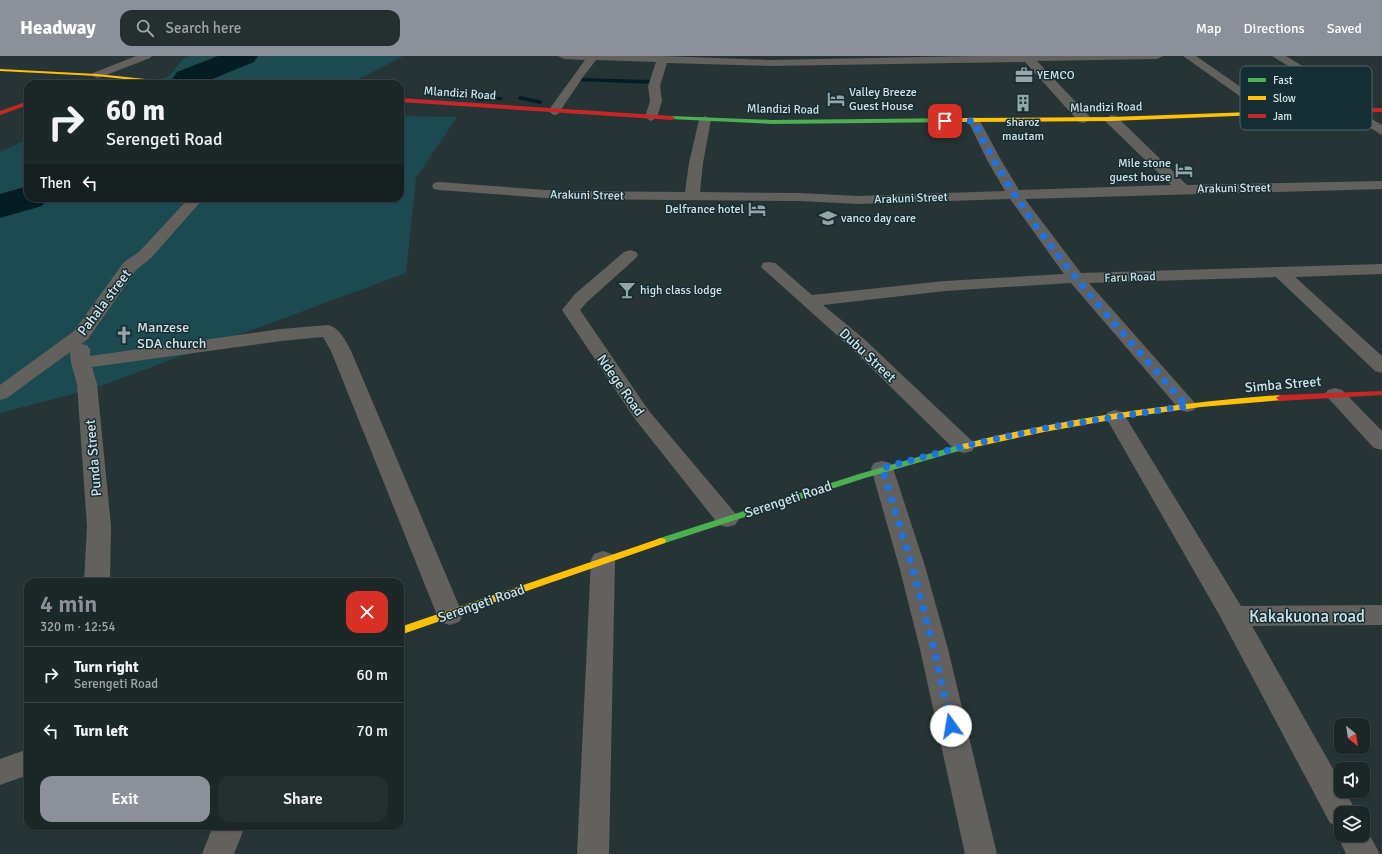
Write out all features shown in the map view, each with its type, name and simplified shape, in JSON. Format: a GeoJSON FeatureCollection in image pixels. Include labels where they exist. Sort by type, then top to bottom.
{"type":"FeatureCollection","features":[{"type":"Feature","properties":{"kind":"street"},"geometry":{"type":"LineString","coordinates":[[86,80],[146,56]]}},
{"type":"Feature","properties":{"kind":"street"},"geometry":{"type":"LineString","coordinates":[[564,56],[662,60],[715,59],[786,63],[1157,56]]}},
{"type":"Feature","properties":{"kind":"street"},"geometry":{"type":"LineString","coordinates":[[1189,56],[1240,91]]}},
{"type":"Feature","properties":{"kind":"street"},"geometry":{"type":"LineString","coordinates":[[1278,56],[1295,66]]}},
{"type":"Feature","properties":{"kind":"street"},"geometry":{"type":"LineString","coordinates":[[554,111],[593,57]]}},
{"type":"Feature","properties":{"kind":"street"},"geometry":{"type":"LineString","coordinates":[[1027,58],[1084,119]]}},
{"type":"Feature","properties":{"kind":"street"},"geometry":{"type":"LineString","coordinates":[[651,117],[656,101],[654,86],[662,60]]}},
{"type":"Feature","properties":{"kind":"street"},"geometry":{"type":"LineString","coordinates":[[0,70],[97,75],[139,80]]}},
{"type":"Feature","properties":{"kind":"street","name":"Mlandizi Road"},"geometry":{"type":"LineString","coordinates":[[404,100],[705,120],[974,121],[1112,119],[1240,114]]}},
{"type":"Feature","properties":{"kind":"street"},"geometry":{"type":"LineString","coordinates":[[0,113],[24,104]]}},
{"type":"Feature","properties":{"kind":"street"},"geometry":{"type":"LineString","coordinates":[[1112,119],[1114,124],[1183,189]]}},
{"type":"Feature","properties":{"kind":"street"},"geometry":{"type":"LineString","coordinates":[[692,197],[696,163],[705,120]]}},
{"type":"Feature","properties":{"kind":"street"},"geometry":{"type":"LineString","coordinates":[[974,121],[1015,194],[1075,278],[1187,406]]}},
{"type":"Feature","properties":{"kind":"street"},"geometry":{"type":"LineString","coordinates":[[1372,125],[1382,131]]}},
{"type":"Feature","properties":{"kind":"street","name":"Arakuni Street"},"geometry":{"type":"LineString","coordinates":[[440,186],[559,195],[799,197],[858,200],[1183,189],[1382,185]]}},
{"type":"Feature","properties":{"kind":"street","name":"Pahala street"},"geometry":{"type":"LineString","coordinates":[[0,394],[81,335],[130,266],[144,255],[193,202]]}},
{"type":"Feature","properties":{"kind":"street","name":"Ndege Road"},"geometry":{"type":"LineString","coordinates":[[630,255],[581,298],[571,310],[642,415],[727,519]]}},
{"type":"Feature","properties":{"kind":"street","name":"Dubu Street"},"geometry":{"type":"LineString","coordinates":[[769,267],[856,342],[964,446]]}},
{"type":"Feature","properties":{"kind":"street","name":"Faru Road"},"geometry":{"type":"LineString","coordinates":[[808,300],[945,286],[1075,278],[1382,269]]}},
{"type":"Feature","properties":{"kind":"street"},"geometry":{"type":"LineString","coordinates":[[1280,272],[1382,367]]}},
{"type":"Feature","properties":{"kind":"street"},"geometry":{"type":"LineString","coordinates":[[81,363],[281,335],[328,331],[336,340],[341,351],[450,614]]}},
{"type":"Feature","properties":{"kind":"street","name":"Punda Street"},"geometry":{"type":"LineString","coordinates":[[81,335],[80,357],[87,384],[99,526],[97,578]]}},
{"type":"Feature","properties":{"kind":"street","name":"Simba Street"},"geometry":{"type":"LineString","coordinates":[[1187,406],[1335,394],[1382,392]]}},
{"type":"Feature","properties":{"kind":"street"},"geometry":{"type":"LineString","coordinates":[[1335,394],[1382,443]]}},
{"type":"Feature","properties":{"kind":"street","name":"Serengeti Road"},"geometry":{"type":"LineString","coordinates":[[404,630],[603,560],[882,468],[964,446],[1050,427],[1187,406]]}},
{"type":"Feature","properties":{"kind":"street"},"geometry":{"type":"LineString","coordinates":[[1115,416],[1233,616],[1337,806]]}},
{"type":"Feature","properties":{"kind":"street"},"geometry":{"type":"LineString","coordinates":[[882,468],[912,566],[932,641],[981,854]]}},
{"type":"Feature","properties":{"kind":"street"},"geometry":{"type":"LineString","coordinates":[[593,854],[603,560]]}},
{"type":"Feature","properties":{"kind":"street","name":"Kakakuona road"},"geometry":{"type":"LineString","coordinates":[[1233,616],[1382,615]]}},
{"type":"Feature","properties":{"kind":"street"},"geometry":{"type":"LineString","coordinates":[[0,772],[24,763]]}},
{"type":"Feature","properties":{"kind":"street"},"geometry":{"type":"LineString","coordinates":[[218,854],[227,830]]}},
{"type":"Feature","properties":{"kind":"street"},"geometry":{"type":"LineString","coordinates":[[1358,842],[1364,854]]}},
{"type":"Feature","properties":{"kind":"shaded area"},"geometry":{"type":"Polygon","coordinates":[[[190,56],[403,56],[358,80],[160,80],[169,76],[182,60],[190,56]]]}},
{"type":"Feature","properties":{"kind":"shaded area"},"geometry":{"type":"Polygon","coordinates":[[[404,116],[457,117],[416,178],[406,273],[92,389],[0,413],[0,152],[24,141],[24,202],[404,202],[404,116]]]}},
{"type":"Feature","properties":{"kind":"waterway"},"geometry":{"type":"LineString","coordinates":[[187,80],[188,78],[244,56]]}},
{"type":"Feature","properties":{"kind":"waterway"},"geometry":{"type":"LineString","coordinates":[[577,80],[653,82]]}},
{"type":"Feature","properties":{"kind":"waterway"},"geometry":{"type":"LineString","coordinates":[[428,94],[457,97]]}},
{"type":"Feature","properties":{"kind":"waterway"},"geometry":{"type":"LineString","coordinates":[[520,98],[540,102]]}},
{"type":"Feature","properties":{"kind":"waterway"},"geometry":{"type":"LineString","coordinates":[[478,99],[500,99]]}},
{"type":"Feature","properties":{"kind":"waterway"},"geometry":{"type":"LineString","coordinates":[[0,206],[24,199]]}},
{"type":"Feature","properties":{"kind":"traffic: fast"},"geometry":{"type":"LineString","coordinates":[[672,118],[772,122],[963,120]]}},
{"type":"Feature","properties":{"kind":"traffic: fast"},"geometry":{"type":"LineString","coordinates":[[661,541],[862,476],[966,446]]}},
{"type":"Feature","properties":{"kind":"traffic: slow"},"geometry":{"type":"LineString","coordinates":[[0,70],[97,75],[145,80]]}},
{"type":"Feature","properties":{"kind":"traffic: slow"},"geometry":{"type":"LineString","coordinates":[[963,120],[1111,119],[1240,114]]}},
{"type":"Feature","properties":{"kind":"traffic: slow"},"geometry":{"type":"LineString","coordinates":[[966,446],[1044,429],[1161,409],[1280,398]]}},
{"type":"Feature","properties":{"kind":"traffic: slow"},"geometry":{"type":"LineString","coordinates":[[404,630],[661,541]]}},
{"type":"Feature","properties":{"kind":"traffic: jam"},"geometry":{"type":"LineString","coordinates":[[404,100],[672,118]]}},
{"type":"Feature","properties":{"kind":"traffic: jam"},"geometry":{"type":"LineString","coordinates":[[0,113],[24,104]]}},
{"type":"Feature","properties":{"kind":"traffic: jam"},"geometry":{"type":"LineString","coordinates":[[1372,110],[1382,110]]}},
{"type":"Feature","properties":{"kind":"traffic: jam"},"geometry":{"type":"LineString","coordinates":[[1280,398],[1382,393]]}},
{"type":"Feature","properties":{"kind":"place","name":"YEMCO"},"geometry":{"type":"Point","coordinates":[1024,75]}},
{"type":"Feature","properties":{"kind":"place","name":"Valley Breeze Guest House"},"geometry":{"type":"Point","coordinates":[836,99]}},
{"type":"Feature","properties":{"kind":"place","name":"sharoz mautam"},"geometry":{"type":"Point","coordinates":[1023,103]}},
{"type":"Feature","properties":{"kind":"place","name":"Mile stone guest house"},"geometry":{"type":"Point","coordinates":[1184,170]}},
{"type":"Feature","properties":{"kind":"place","name":"Delfrance hotel"},"geometry":{"type":"Point","coordinates":[757,209]}},
{"type":"Feature","properties":{"kind":"place","name":"vanco day care"},"geometry":{"type":"Point","coordinates":[828,218]}},
{"type":"Feature","properties":{"kind":"place","name":"high class lodge"},"geometry":{"type":"Point","coordinates":[627,290]}},
{"type":"Feature","properties":{"kind":"place","name":"Manzese SDA church"},"geometry":{"type":"Point","coordinates":[124,335]}},
{"type":"Feature","properties":{"kind":"route"},"geometry":{"type":"LineString","coordinates":[[945,121],[974,121],[1015,194],[1075,278],[1187,406],[1050,427],[964,446],[882,468],[912,566],[934,649],[951,726]]}}]}
